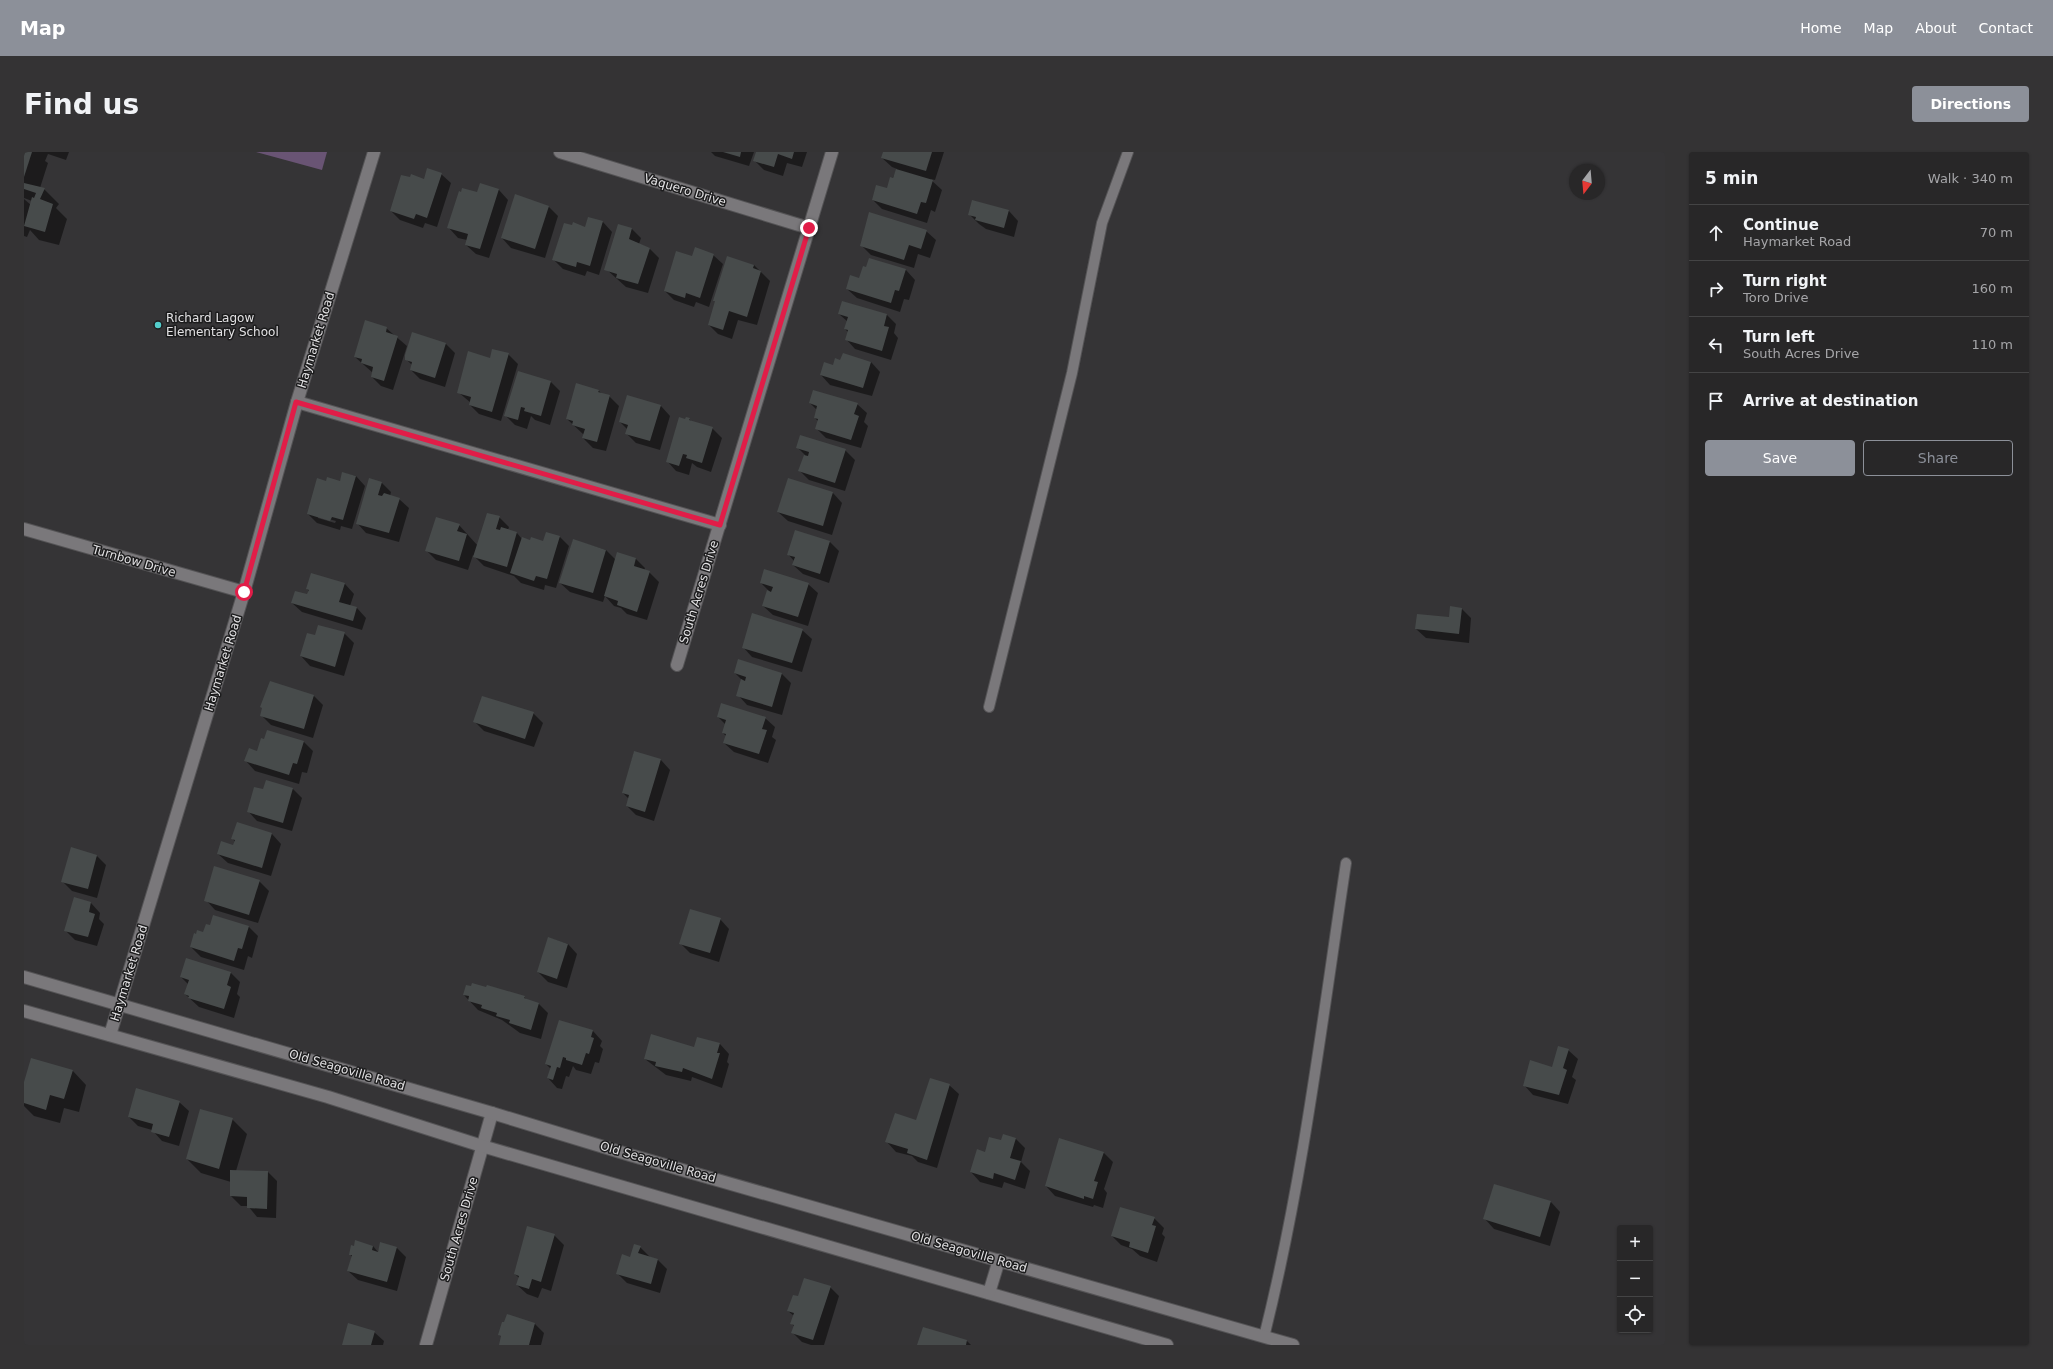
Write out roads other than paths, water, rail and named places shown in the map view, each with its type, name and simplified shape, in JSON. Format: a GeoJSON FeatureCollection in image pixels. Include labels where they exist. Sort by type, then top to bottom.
{"type":"FeatureCollection","features":[{"type":"Feature","properties":{"kind":"street","name":"Haymarket Road"},"geometry":{"type":"LineString","coordinates":[[110,1035],[244,592],[296,402],[374,152]]}},
{"type":"Feature","properties":{"kind":"street","name":"Vaquero Drive"},"geometry":{"type":"LineString","coordinates":[[560,152],[809,228]]}},
{"type":"Feature","properties":{"kind":"street","name":"South Acres Drive"},"geometry":{"type":"LineString","coordinates":[[678,665],[832,152]]}},
{"type":"Feature","properties":{"kind":"street"},"geometry":{"type":"LineString","coordinates":[[296,402],[720,525]]}},
{"type":"Feature","properties":{"kind":"street","name":"Turnbow Drive"},"geometry":{"type":"LineString","coordinates":[[24,530],[244,592]]}},
{"type":"Feature","properties":{"kind":"street","name":"Old Seagoville Road"},"geometry":{"type":"LineString","coordinates":[[24,977],[492,1112],[630,1155],[999,1260],[1263,1341],[1293,1345]]}},
{"type":"Feature","properties":{"kind":"street"},"geometry":{"type":"LineString","coordinates":[[24,1010],[328,1097],[482,1146],[1167,1345]]}},
{"type":"Feature","properties":{"kind":"street","name":"South Acres Drive"},"geometry":{"type":"LineString","coordinates":[[426,1345],[492,1112]]}},
{"type":"Feature","properties":{"kind":"street"},"geometry":{"type":"LineString","coordinates":[[988,1293],[999,1260]]}},
{"type":"Feature","properties":{"kind":"lane"},"geometry":{"type":"LineString","coordinates":[[989,707],[1072,373],[1102,223],[1128,152]]}},
{"type":"Feature","properties":{"kind":"lane"},"geometry":{"type":"LineString","coordinates":[[1263,1341],[1282,1268],[1296,1192],[1315,1079],[1346,863]]}},
{"type":"Feature","properties":{"kind":"place","name":"Richard Lagow Elementary School"},"geometry":{"type":"Point","coordinates":[158,325]}}]}
